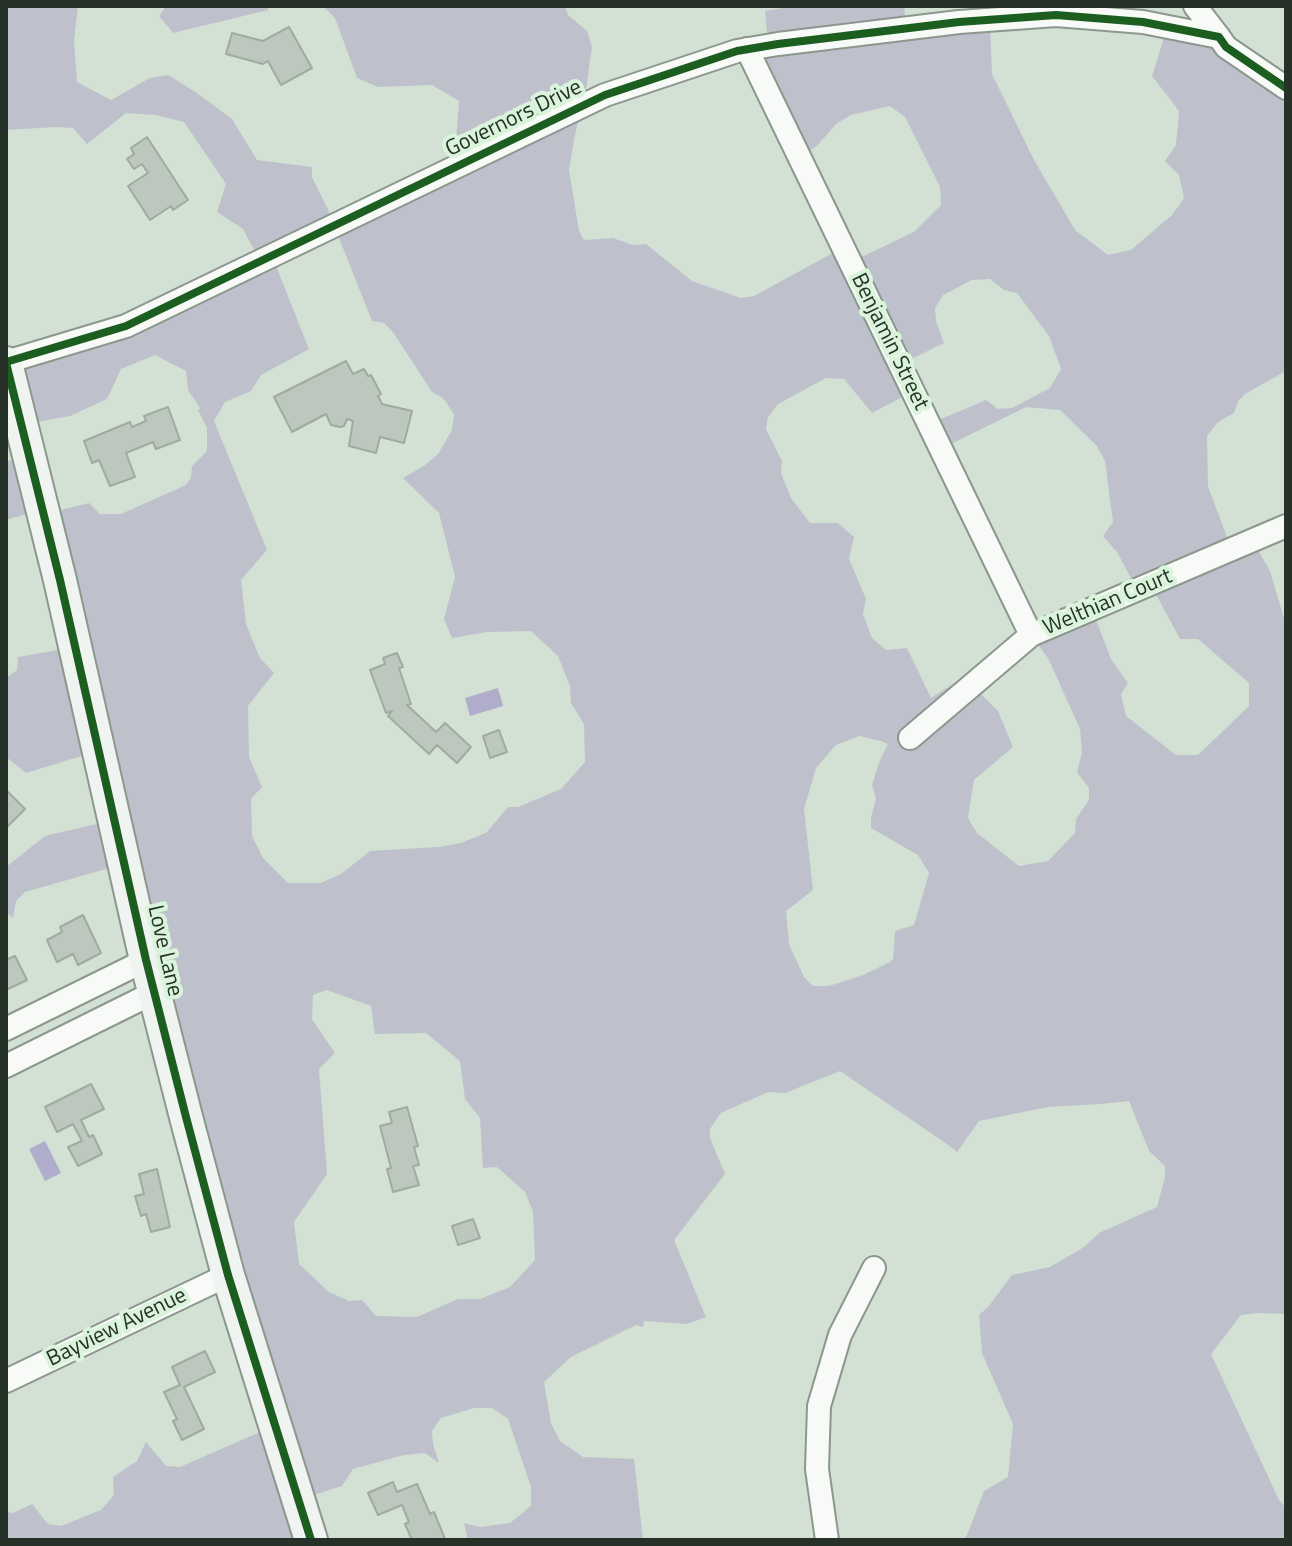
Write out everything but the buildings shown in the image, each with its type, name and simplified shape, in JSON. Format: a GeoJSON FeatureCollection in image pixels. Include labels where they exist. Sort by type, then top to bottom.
{"type":"FeatureCollection","features":[{"type":"Feature","properties":{"kind":"street"},"geometry":{"type":"LineString","coordinates":[[1195,6],[1219,37]]}},
{"type":"Feature","properties":{"kind":"street","name":"Governors Drive"},"geometry":{"type":"LineString","coordinates":[[6,362],[126,326],[605,95],[737,51],[959,22],[1073,11],[1219,37],[1226,47],[1286,88]]}},
{"type":"Feature","properties":{"kind":"street","name":"Benjamin Street"},"geometry":{"type":"LineString","coordinates":[[747,49],[1031,635]]}},
{"type":"Feature","properties":{"kind":"street","name":"Love Lane"},"geometry":{"type":"LineString","coordinates":[[6,362],[60,580],[146,960],[186,1117],[228,1275],[311,1540]]}},
{"type":"Feature","properties":{"kind":"street","name":"Welthian Court"},"geometry":{"type":"LineString","coordinates":[[910,738],[1031,635],[1286,526]]}},
{"type":"Feature","properties":{"kind":"street"},"geometry":{"type":"LineString","coordinates":[[6,1029],[146,960]]}},
{"type":"Feature","properties":{"kind":"street"},"geometry":{"type":"LineString","coordinates":[[6,1066],[155,992]]}},
{"type":"Feature","properties":{"kind":"street"},"geometry":{"type":"LineString","coordinates":[[827,1540],[817,1469],[819,1406],[840,1335],[874,1268]]}},
{"type":"Feature","properties":{"kind":"street","name":"Bayview Avenue"},"geometry":{"type":"LineString","coordinates":[[6,1381],[228,1275]]}},
{"type":"Feature","properties":{"kind":"shaded area"},"geometry":{"type":"Polygon","coordinates":[[[6,6],[78,6],[74,40],[77,82],[111,100],[150,78],[168,75],[232,119],[257,160],[312,167],[312,177],[338,230],[442,179],[456,140],[459,101],[432,85],[378,87],[357,78],[335,18],[323,6],[565,6],[568,15],[587,31],[592,47],[569,170],[579,231],[584,240],[613,238],[633,245],[646,244],[692,281],[741,298],[754,296],[842,248],[853,261],[914,232],[941,205],[940,187],[905,117],[890,106],[851,115],[836,124],[816,147],[800,155],[751,53],[768,44],[765,11],[795,6],[904,6],[906,29],[990,24],[992,74],[1034,160],[1075,230],[1108,255],[1131,250],[1172,215],[1184,198],[1179,175],[1165,161],[1176,145],[1179,111],[1152,76],[1167,28],[1215,37],[1286,90],[1286,371],[1245,394],[1238,401],[1234,413],[1218,422],[1207,436],[1208,486],[1231,548],[1253,541],[1270,571],[1286,625],[1286,1314],[1241,1315],[1211,1354],[1279,1500],[1286,1508],[1286,1540],[962,1540],[967,1535],[984,1491],[1008,1477],[1013,1424],[982,1353],[979,1315],[1012,1275],[1050,1267],[1084,1247],[1099,1233],[1157,1207],[1165,1166],[1149,1151],[1129,1101],[1048,1107],[979,1121],[957,1152],[840,1071],[785,1093],[768,1092],[721,1113],[710,1129],[710,1138],[725,1174],[674,1240],[706,1317],[687,1324],[644,1321],[643,1327],[636,1325],[571,1357],[544,1382],[551,1423],[560,1441],[583,1457],[634,1459],[643,1540],[468,1540],[464,1523],[480,1527],[510,1523],[531,1506],[531,1487],[508,1419],[492,1408],[474,1408],[441,1418],[432,1431],[439,1463],[425,1453],[404,1455],[353,1469],[342,1486],[301,1499],[311,1540],[6,1540],[6,1512],[13,1513],[32,1504],[48,1524],[61,1526],[101,1510],[114,1495],[113,1477],[137,1461],[146,1442],[166,1466],[180,1467],[267,1429],[113,867],[25,892],[16,901],[13,918],[6,912],[6,867],[45,836],[105,822],[98,751],[26,773],[6,757],[6,678],[17,670],[18,657],[53,651],[74,643],[45,514],[89,503],[100,514],[121,514],[186,485],[192,466],[207,451],[207,428],[198,410],[200,408],[188,390],[186,371],[155,355],[121,369],[107,399],[70,416],[26,424],[11,367],[260,261],[243,229],[217,212],[226,184],[184,122],[155,115],[126,113],[87,144],[73,128],[6,130],[6,6]],[[337,233],[274,261],[309,349],[261,375],[251,391],[225,402],[214,421],[267,550],[241,580],[246,624],[260,658],[274,673],[248,706],[249,757],[262,787],[251,799],[252,836],[263,858],[288,883],[321,883],[341,874],[370,851],[461,843],[486,833],[508,807],[518,807],[561,789],[585,762],[584,724],[571,703],[570,686],[558,656],[531,631],[487,632],[452,638],[444,619],[455,577],[439,513],[403,478],[438,454],[452,430],[454,414],[443,398],[432,392],[393,332],[384,323],[372,321],[337,233]],[[990,279],[972,280],[943,295],[935,308],[944,343],[903,363],[912,392],[872,413],[844,379],[826,378],[778,404],[768,417],[766,429],[782,461],[781,473],[791,498],[810,523],[838,523],[854,537],[849,559],[866,599],[863,614],[872,638],[886,650],[907,648],[931,698],[966,679],[998,711],[1013,747],[974,780],[968,818],[977,833],[1019,866],[1048,861],[1075,833],[1076,819],[1089,800],[1089,788],[1077,772],[1082,753],[1080,729],[1048,658],[1033,638],[1093,612],[1111,659],[1128,683],[1121,694],[1126,716],[1176,755],[1198,755],[1249,706],[1249,683],[1198,639],[1180,639],[1153,589],[1138,591],[1117,552],[1103,536],[1113,522],[1105,461],[1097,446],[1060,410],[1026,407],[946,444],[934,422],[986,400],[998,409],[1012,408],[1050,388],[1061,369],[1049,336],[1017,293],[1004,290],[990,279]],[[860,736],[836,745],[816,768],[804,809],[813,890],[786,911],[789,944],[804,977],[813,986],[829,986],[890,962],[893,959],[895,931],[914,925],[929,873],[918,855],[871,828],[876,799],[872,785],[888,744],[860,736]],[[327,990],[313,995],[312,1019],[335,1053],[319,1069],[327,1174],[294,1222],[299,1264],[329,1292],[349,1301],[362,1300],[376,1316],[417,1317],[458,1299],[480,1299],[510,1287],[535,1260],[533,1212],[525,1192],[497,1167],[483,1168],[480,1118],[465,1099],[460,1061],[426,1033],[375,1034],[371,1006],[327,990]]]}},
{"type":"Feature","properties":{"kind":"shaded area"},"geometry":{"type":"Polygon","coordinates":[[[166,6],[276,6],[173,33],[159,16],[166,6]]]}},
{"type":"Feature","properties":{"kind":"shaded area"},"geometry":{"type":"Polygon","coordinates":[[[27,458],[40,510],[6,520],[6,461],[27,458]]]}},
{"type":"Feature","properties":{"kind":"shaded area"},"geometry":{"type":"Polygon","coordinates":[[[498,688],[503,706],[470,716],[465,698],[498,688]]]}},
{"type":"Feature","properties":{"kind":"shaded area"},"geometry":{"type":"Polygon","coordinates":[[[45,1141],[61,1173],[45,1181],[29,1149],[45,1141]]]}},
{"type":"Feature","properties":{"kind":"cycle path"},"geometry":{"type":"LineString","coordinates":[[6,362],[126,326],[605,95],[737,51],[959,22],[1056,15],[1143,22],[1219,37],[1226,47],[1286,88]]}},
{"type":"Feature","properties":{"kind":"cycle path"},"geometry":{"type":"LineString","coordinates":[[6,363],[60,580],[146,960],[186,1117],[228,1275],[311,1540]]}}]}
